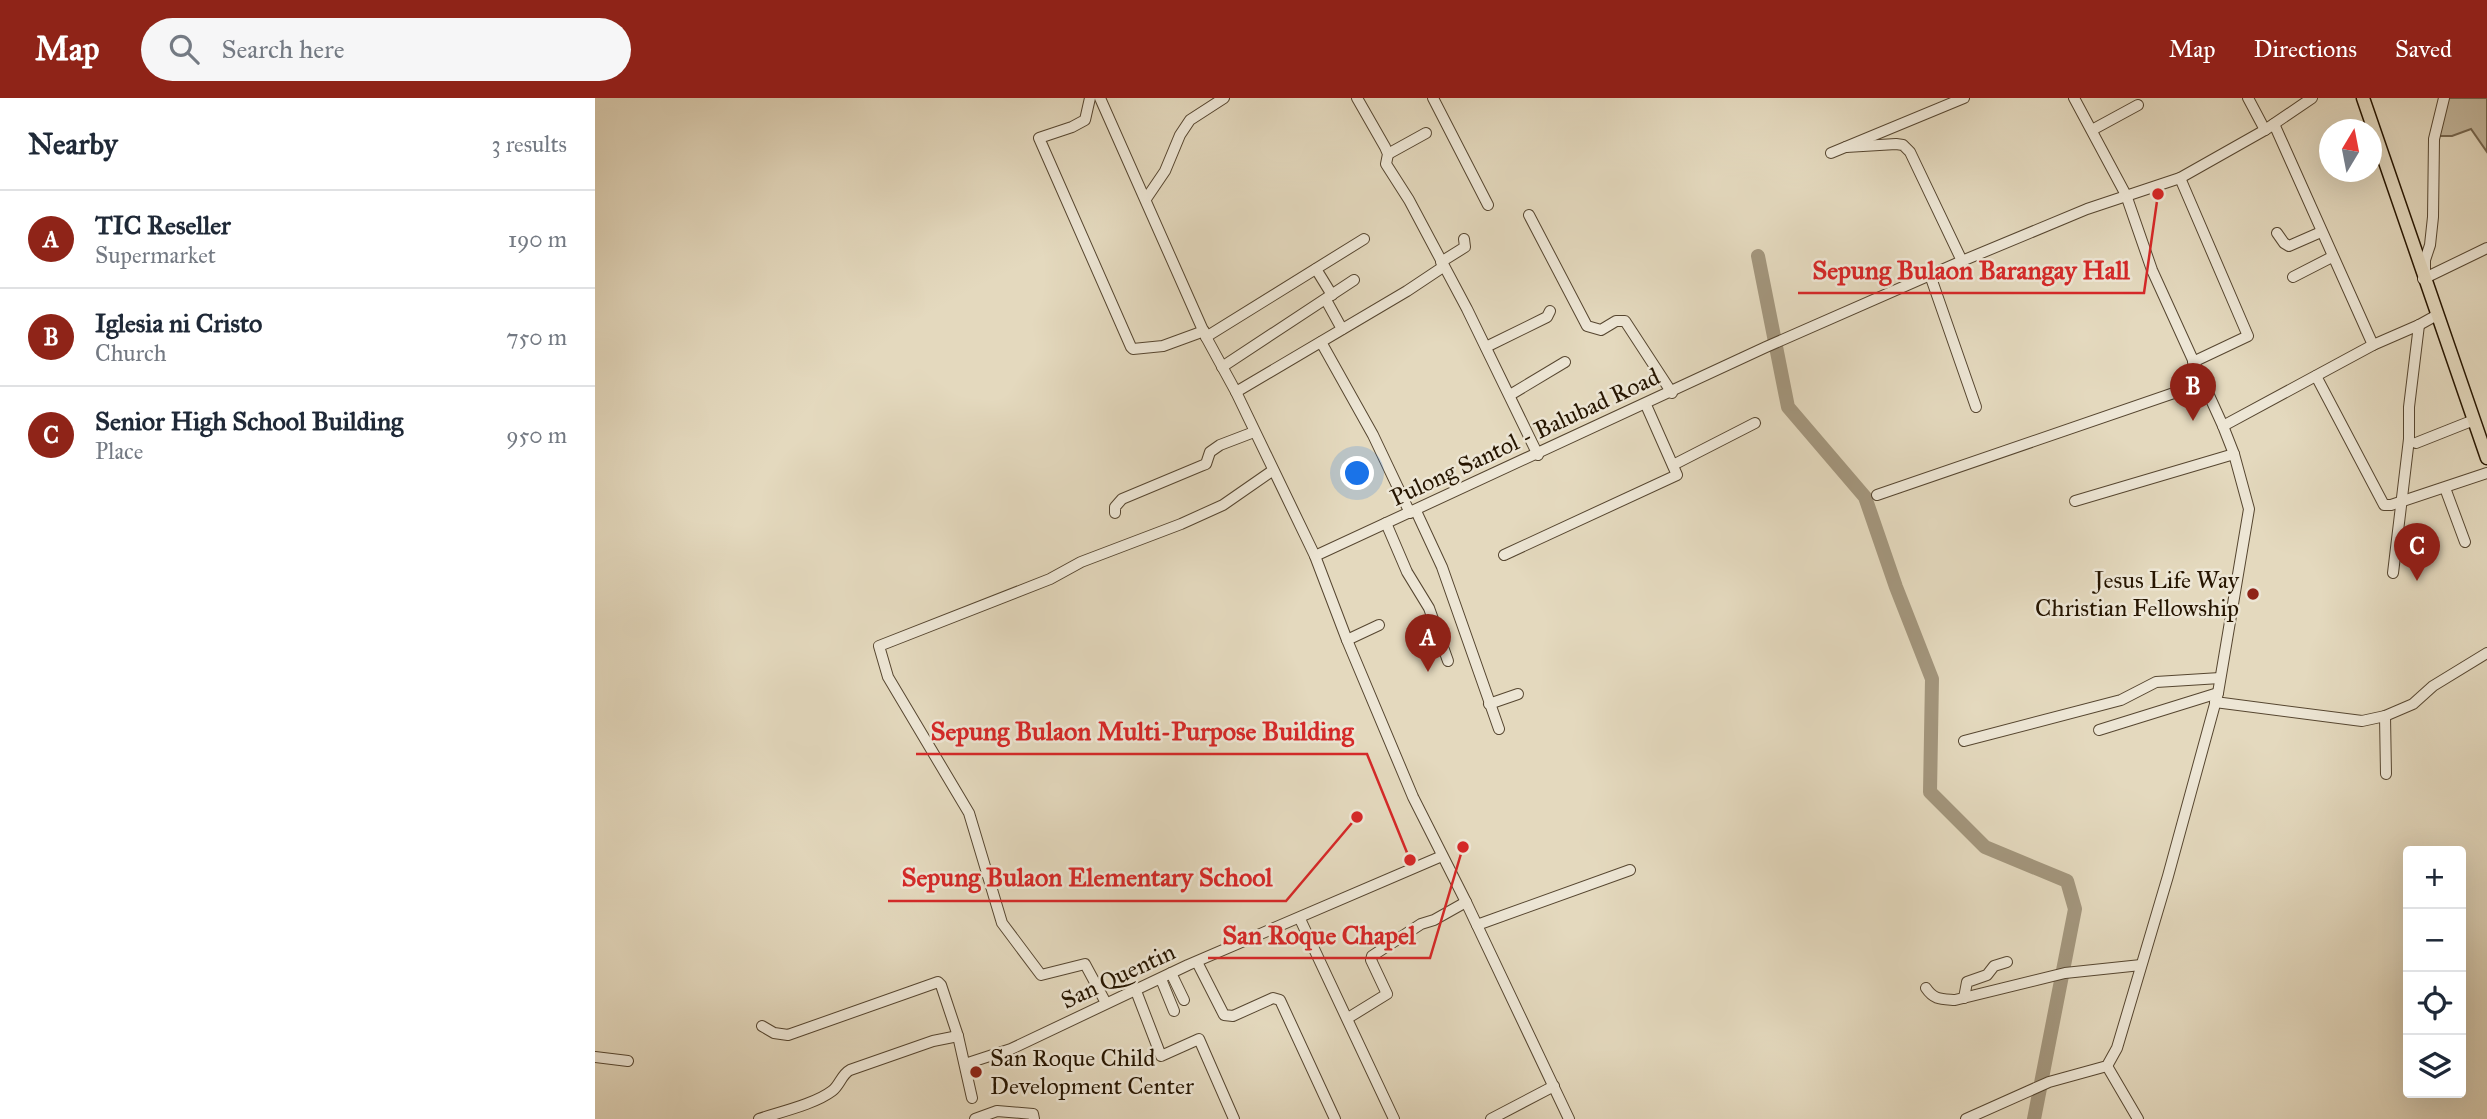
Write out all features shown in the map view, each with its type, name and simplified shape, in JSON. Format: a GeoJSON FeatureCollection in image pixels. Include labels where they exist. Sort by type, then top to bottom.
{"type":"FeatureCollection","features":[{"type":"Feature","properties":{"kind":"main road"},"geometry":{"type":"LineString","coordinates":[[2363,98],[2487,458]]}},
{"type":"Feature","properties":{"kind":"street"},"geometry":{"type":"LineString","coordinates":[[1090,98],[1085,120],[1039,138],[1133,349],[1163,346],[1205,334],[1364,239]]}},
{"type":"Feature","properties":{"kind":"street"},"geometry":{"type":"LineString","coordinates":[[1100,98],[1205,334],[1315,556],[1413,797],[1569,1119]]}},
{"type":"Feature","properties":{"kind":"street"},"geometry":{"type":"LineString","coordinates":[[1146,199],[1165,171],[1180,135],[1190,120],[1224,98]]}},
{"type":"Feature","properties":{"kind":"street"},"geometry":{"type":"LineString","coordinates":[[1357,98],[1388,153],[1386,164],[1409,200],[1538,454]]}},
{"type":"Feature","properties":{"kind":"street"},"geometry":{"type":"LineString","coordinates":[[1433,98],[1488,205]]}},
{"type":"Feature","properties":{"kind":"street"},"geometry":{"type":"LineString","coordinates":[[1831,153],[1964,98]]}},
{"type":"Feature","properties":{"kind":"street"},"geometry":{"type":"LineString","coordinates":[[1966,1119],[2049,1082],[2107,1066],[2117,1048],[2216,697],[2249,509],[2234,454],[2151,270],[2126,195],[2074,98]]}},
{"type":"Feature","properties":{"kind":"street"},"geometry":{"type":"LineString","coordinates":[[2248,98],[2269,127],[2373,345]]}},
{"type":"Feature","properties":{"kind":"street","name":"Pulong Santol - Balubad Road"},"geometry":{"type":"LineString","coordinates":[[1315,556],[1766,348],[1962,261],[2126,195],[2180,178],[2269,127],[2312,98]]}},
{"type":"Feature","properties":{"kind":"street"},"geometry":{"type":"LineString","coordinates":[[2444,98],[2434,139],[2433,218],[2424,278],[2487,248]]}},
{"type":"Feature","properties":{"kind":"street"},"geometry":{"type":"LineString","coordinates":[[2092,130],[2138,105]]}},
{"type":"Feature","properties":{"kind":"street"},"geometry":{"type":"LineString","coordinates":[[1388,153],[1426,133]]}},
{"type":"Feature","properties":{"kind":"street"},"geometry":{"type":"LineString","coordinates":[[1846,146],[1903,145],[1910,152],[1962,261]]}},
{"type":"Feature","properties":{"kind":"street"},"geometry":{"type":"LineString","coordinates":[[2180,178],[2248,336],[2193,362]]}},
{"type":"Feature","properties":{"kind":"street"},"geometry":{"type":"LineString","coordinates":[[1529,215],[1587,326],[1601,330],[1616,321],[1625,320],[1672,393]]}},
{"type":"Feature","properties":{"kind":"street"},"geometry":{"type":"LineString","coordinates":[[2277,233],[2289,246],[2321,232]]}},
{"type":"Feature","properties":{"kind":"street"},"geometry":{"type":"LineString","coordinates":[[1236,393],[1342,330],[1442,265],[1465,247],[1464,239]]}},
{"type":"Feature","properties":{"kind":"street"},"geometry":{"type":"LineString","coordinates":[[2293,277],[2332,257]]}},
{"type":"Feature","properties":{"kind":"street"},"geometry":{"type":"LineString","coordinates":[[1316,269],[1342,330]]}},
{"type":"Feature","properties":{"kind":"street"},"geometry":{"type":"LineString","coordinates":[[1930,275],[1976,407]]}},
{"type":"Feature","properties":{"kind":"street"},"geometry":{"type":"LineString","coordinates":[[1222,367],[1354,280]]}},
{"type":"Feature","properties":{"kind":"street"},"geometry":{"type":"LineString","coordinates":[[1486,347],[1547,317],[1550,311]]}},
{"type":"Feature","properties":{"kind":"street"},"geometry":{"type":"LineString","coordinates":[[2223,426],[2373,345],[2437,315]]}},
{"type":"Feature","properties":{"kind":"street"},"geometry":{"type":"LineString","coordinates":[[2393,573],[2419,325]]}},
{"type":"Feature","properties":{"kind":"street"},"geometry":{"type":"LineString","coordinates":[[1321,342],[1442,567],[1499,729]]}},
{"type":"Feature","properties":{"kind":"street"},"geometry":{"type":"LineString","coordinates":[[1510,395],[1565,362]]}},
{"type":"Feature","properties":{"kind":"street"},"geometry":{"type":"LineString","coordinates":[[2316,376],[2385,505],[2445,488],[2487,472]]}},
{"type":"Feature","properties":{"kind":"street"},"geometry":{"type":"LineString","coordinates":[[1877,495],[2203,383]]}},
{"type":"Feature","properties":{"kind":"street"},"geometry":{"type":"LineString","coordinates":[[1504,555],[1678,475],[1646,405]]}},
{"type":"Feature","properties":{"kind":"street"},"geometry":{"type":"LineString","coordinates":[[2416,443],[2474,420]]}},
{"type":"Feature","properties":{"kind":"street"},"geometry":{"type":"LineString","coordinates":[[1673,465],[1755,423]]}},
{"type":"Feature","properties":{"kind":"street"},"geometry":{"type":"LineString","coordinates":[[1115,513],[1115,508],[1122,499],[1201,466],[1210,457],[1210,452],[1220,444],[1254,432]]}},
{"type":"Feature","properties":{"kind":"street"},"geometry":{"type":"LineString","coordinates":[[2075,501],[2234,454]]}},
{"type":"Feature","properties":{"kind":"street"},"geometry":{"type":"LineString","coordinates":[[1106,1003],[1085,964],[1041,975],[1002,923],[969,813],[888,677],[879,646],[1050,579],[1080,562],[1181,524],[1223,505],[1272,471]]}},
{"type":"Feature","properties":{"kind":"street"},"geometry":{"type":"LineString","coordinates":[[2445,488],[2465,542]]}},
{"type":"Feature","properties":{"kind":"street"},"geometry":{"type":"LineString","coordinates":[[1386,523],[1407,572],[1429,608],[1448,660]]}},
{"type":"Feature","properties":{"kind":"street"},"geometry":{"type":"LineString","coordinates":[[1347,640],[1379,625]]}},
{"type":"Feature","properties":{"kind":"street"},"geometry":{"type":"LineString","coordinates":[[2099,730],[2216,697],[2362,720],[2385,716],[2413,704],[2433,686],[2487,653]]}},
{"type":"Feature","properties":{"kind":"street"},"geometry":{"type":"LineString","coordinates":[[1964,741],[2121,700],[2156,682],[2220,678]]}},
{"type":"Feature","properties":{"kind":"street"},"geometry":{"type":"LineString","coordinates":[[1489,704],[1518,695]]}},
{"type":"Feature","properties":{"kind":"street"},"geometry":{"type":"LineString","coordinates":[[2385,716],[2386,774]]}},
{"type":"Feature","properties":{"kind":"street","name":"San Quentin"},"geometry":{"type":"LineString","coordinates":[[965,1064],[1010,1049],[1171,973],[1442,856]]}},
{"type":"Feature","properties":{"kind":"street"},"geometry":{"type":"LineString","coordinates":[[1477,925],[1630,870]]}},
{"type":"Feature","properties":{"kind":"street"},"geometry":{"type":"LineString","coordinates":[[1348,1018],[1387,994],[1371,960],[1372,956],[1420,924],[1434,920],[1466,902]]}},
{"type":"Feature","properties":{"kind":"street"},"geometry":{"type":"LineString","coordinates":[[1300,919],[1394,1119]]}},
{"type":"Feature","properties":{"kind":"street"},"geometry":{"type":"LineString","coordinates":[[1197,962],[1224,1015],[1233,1016],[1273,998],[1280,1000],[1335,1119]]}},
{"type":"Feature","properties":{"kind":"street"},"geometry":{"type":"LineString","coordinates":[[1963,998],[1967,982],[1987,975],[1994,967],[2007,962]]}},
{"type":"Feature","properties":{"kind":"street"},"geometry":{"type":"LineString","coordinates":[[1926,988],[1931,996],[1938,999],[1963,998],[2063,973],[2141,965]]}},
{"type":"Feature","properties":{"kind":"street"},"geometry":{"type":"LineString","coordinates":[[1171,973],[1184,1000]]}},
{"type":"Feature","properties":{"kind":"street"},"geometry":{"type":"LineString","coordinates":[[1161,979],[1174,1011]]}},
{"type":"Feature","properties":{"kind":"street"},"geometry":{"type":"LineString","coordinates":[[762,1026],[774,1033],[788,1035],[934,982],[941,985],[958,1036],[972,1098]]}},
{"type":"Feature","properties":{"kind":"street"},"geometry":{"type":"LineString","coordinates":[[1136,991],[1161,1056],[1199,1039],[1234,1119]]}},
{"type":"Feature","properties":{"kind":"street"},"geometry":{"type":"LineString","coordinates":[[759,1119],[822,1097],[835,1088],[844,1073],[850,1070],[933,1041],[958,1036]]}},
{"type":"Feature","properties":{"kind":"street"},"geometry":{"type":"LineString","coordinates":[[595,1057],[628,1061]]}},
{"type":"Feature","properties":{"kind":"street"},"geometry":{"type":"LineString","coordinates":[[2107,1066],[2138,1119]]}},
{"type":"Feature","properties":{"kind":"street"},"geometry":{"type":"LineString","coordinates":[[1491,1119],[1554,1086]]}},
{"type":"Feature","properties":{"kind":"street"},"geometry":{"type":"LineString","coordinates":[[975,1119],[997,1111],[1033,1114],[1034,1119]]}},
{"type":"Feature","properties":{"kind":"shaded area"},"geometry":{"type":"Polygon","coordinates":[[[2445,98],[2487,98],[2487,152],[2471,129],[2452,136],[2436,136],[2445,98]]]}},
{"type":"Feature","properties":{"kind":"waterway"},"geometry":{"type":"LineString","coordinates":[[1758,256],[1788,407],[1865,497],[1932,679],[1930,792],[1985,847],[2067,881],[2075,909],[2034,1119]]}},
{"type":"Feature","properties":{"kind":"place","name":"Sepung Bulaon Barangay Hall"},"geometry":{"type":"Point","coordinates":[2158,194]}},
{"type":"Feature","properties":{"kind":"place","name":"Iglesia ni Cristo"},"geometry":{"type":"Point","coordinates":[2193,421]}},
{"type":"Feature","properties":{"kind":"place","name":"Senior High School Building"},"geometry":{"type":"Point","coordinates":[2417,581]}},
{"type":"Feature","properties":{"kind":"place","name":"Jesus Life Way Christian Fellowship"},"geometry":{"type":"Point","coordinates":[2253,594]}},
{"type":"Feature","properties":{"kind":"place","name":"TIC Reseller"},"geometry":{"type":"Point","coordinates":[1428,672]}},
{"type":"Feature","properties":{"kind":"place","name":"Sepung Bulaon Elementary School"},"geometry":{"type":"Point","coordinates":[1357,817]}},
{"type":"Feature","properties":{"kind":"place","name":"San Roque Chapel"},"geometry":{"type":"Point","coordinates":[1463,847]}},
{"type":"Feature","properties":{"kind":"place","name":"Sepung Bulaon Multi-Purpose Building"},"geometry":{"type":"Point","coordinates":[1410,860]}},
{"type":"Feature","properties":{"kind":"place","name":"San Roque Child Development Center"},"geometry":{"type":"Point","coordinates":[976,1072]}}]}
